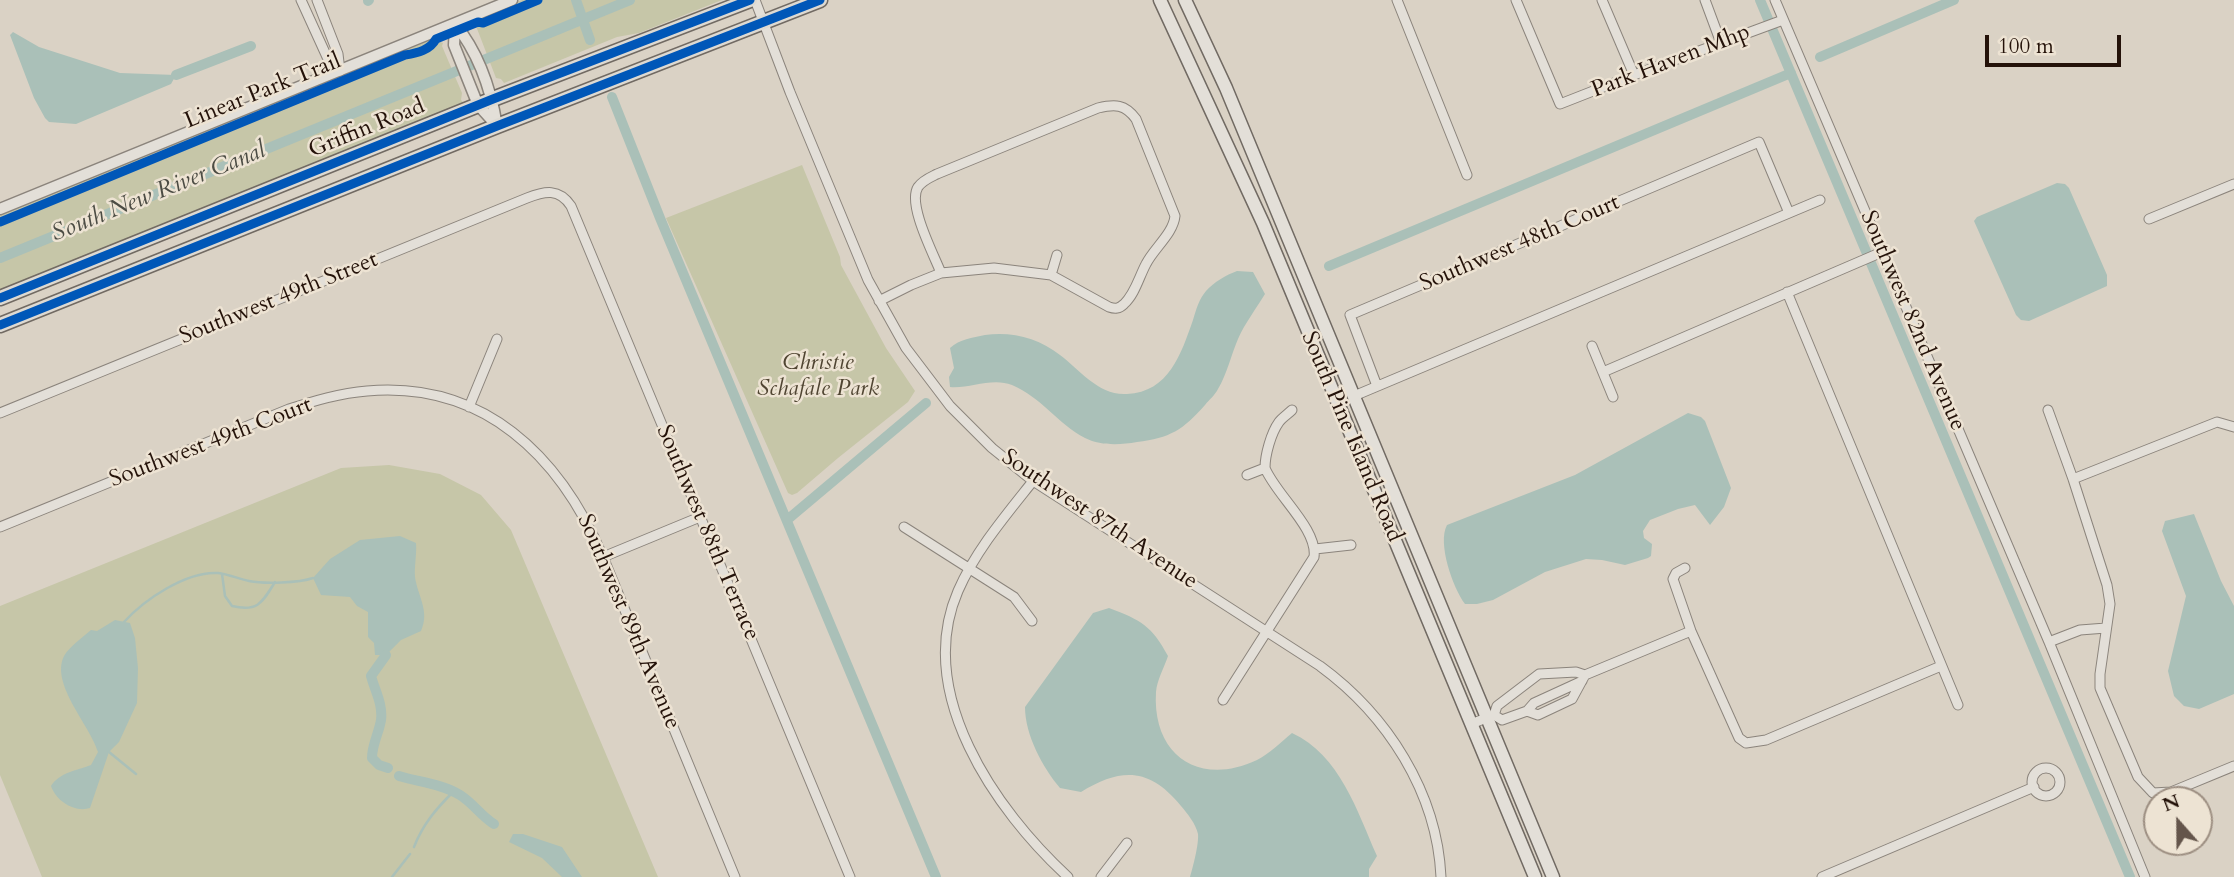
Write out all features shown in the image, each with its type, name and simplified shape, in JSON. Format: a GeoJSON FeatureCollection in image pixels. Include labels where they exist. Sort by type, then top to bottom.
{"type":"FeatureCollection","features":[{"type":"Feature","properties":{"kind":"main road","name":"Griffin Road"},"geometry":{"type":"LineString","coordinates":[[0,298],[490,93],[752,0]]}},
{"type":"Feature","properties":{"kind":"main road","name":"Griffin Road"},"geometry":{"type":"LineString","coordinates":[[0,325],[820,0]]}},
{"type":"Feature","properties":{"kind":"main road","name":"South Pine Island Road"},"geometry":{"type":"LineString","coordinates":[[1160,0],[1263,223],[1535,877]]}},
{"type":"Feature","properties":{"kind":"main road","name":"South Pine Island Road"},"geometry":{"type":"LineString","coordinates":[[1185,0],[1226,88],[1397,502],[1490,716],[1553,877]]}},
{"type":"Feature","properties":{"kind":"main road"},"geometry":{"type":"LineString","coordinates":[[1381,508],[1397,502]]}},
{"type":"Feature","properties":{"kind":"street"},"geometry":{"type":"LineString","coordinates":[[301,0],[327,57],[340,71]]}},
{"type":"Feature","properties":{"kind":"street"},"geometry":{"type":"LineString","coordinates":[[317,0],[335,44],[340,71]]}},
{"type":"Feature","properties":{"kind":"street"},"geometry":{"type":"LineString","coordinates":[[0,209],[512,0]]}},
{"type":"Feature","properties":{"kind":"street","name":"Southwest 87th Avenue"},"geometry":{"type":"LineString","coordinates":[[752,0],[764,22],[846,229],[879,302],[906,348],[950,406],[992,448],[1033,481],[1339,679],[1370,709],[1409,766],[1419,786],[1433,830],[1441,877]]}},
{"type":"Feature","properties":{"kind":"street"},"geometry":{"type":"LineString","coordinates":[[1397,0],[1467,175]]}},
{"type":"Feature","properties":{"kind":"street","name":"Park Haven Mhp"},"geometry":{"type":"LineString","coordinates":[[1516,0],[1560,104],[1782,20]]}},
{"type":"Feature","properties":{"kind":"street"},"geometry":{"type":"LineString","coordinates":[[1602,0],[1633,75]]}},
{"type":"Feature","properties":{"kind":"street"},"geometry":{"type":"LineString","coordinates":[[1705,0],[1721,43]]}},
{"type":"Feature","properties":{"kind":"street","name":"Southwest 82nd Avenue"},"geometry":{"type":"LineString","coordinates":[[1775,0],[1878,254],[2049,642],[2145,877]]}},
{"type":"Feature","properties":{"kind":"street"},"geometry":{"type":"LineString","coordinates":[[455,24],[468,40],[490,93],[497,126]]}},
{"type":"Feature","properties":{"kind":"street"},"geometry":{"type":"LineString","coordinates":[[455,24],[454,45],[476,99],[497,126]]}},
{"type":"Feature","properties":{"kind":"street"},"geometry":{"type":"LineString","coordinates":[[879,302],[941,273],[994,268],[1051,275],[1109,307],[1119,308],[1131,295],[1146,264],[1174,223],[1174,211],[1136,119],[1125,107],[1115,104],[1098,108],[928,179],[918,187],[916,208],[941,273]]}},
{"type":"Feature","properties":{"kind":"street","name":"Southwest 48th Court"},"geometry":{"type":"LineString","coordinates":[[1377,386],[1350,315],[1759,142],[1789,213]]}},
{"type":"Feature","properties":{"kind":"street"},"geometry":{"type":"LineString","coordinates":[[2150,219],[2234,184]]}},
{"type":"Feature","properties":{"kind":"street","name":"Southwest 49th Street"},"geometry":{"type":"LineString","coordinates":[[0,413],[527,198],[543,192],[559,194]]}},
{"type":"Feature","properties":{"kind":"street","name":"Southwest 88th Terrace"},"geometry":{"type":"LineString","coordinates":[[559,194],[570,206],[850,877]]}},
{"type":"Feature","properties":{"kind":"street"},"geometry":{"type":"LineString","coordinates":[[1354,397],[1820,200]]}},
{"type":"Feature","properties":{"kind":"street"},"geometry":{"type":"LineString","coordinates":[[1603,372],[1878,254]]}},
{"type":"Feature","properties":{"kind":"street"},"geometry":{"type":"LineString","coordinates":[[1051,275],[1057,255]]}},
{"type":"Feature","properties":{"kind":"street"},"geometry":{"type":"LineString","coordinates":[[1787,292],[1958,705]]}},
{"type":"Feature","properties":{"kind":"street"},"geometry":{"type":"LineString","coordinates":[[469,407],[497,339]]}},
{"type":"Feature","properties":{"kind":"street"},"geometry":{"type":"LineString","coordinates":[[1591,346],[1613,397]]}},
{"type":"Feature","properties":{"kind":"street","name":"Southwest 49th Court"},"geometry":{"type":"LineString","coordinates":[[0,527],[289,409],[329,397],[367,391],[394,391],[420,393],[469,407]]}},
{"type":"Feature","properties":{"kind":"street","name":"Southwest 89th Avenue"},"geometry":{"type":"LineString","coordinates":[[469,407],[506,427],[534,449],[550,466],[583,516],[603,557],[735,877]]}},
{"type":"Feature","properties":{"kind":"street"},"geometry":{"type":"LineString","coordinates":[[1223,700],[1310,565],[1315,549],[1310,536],[1265,468],[1275,429],[1292,410]]}},
{"type":"Feature","properties":{"kind":"street"},"geometry":{"type":"LineString","coordinates":[[2048,410],[2107,585],[2110,604],[2100,688],[2138,777],[2153,793],[2171,792],[2234,766]]}},
{"type":"Feature","properties":{"kind":"street"},"geometry":{"type":"LineString","coordinates":[[2073,479],[2217,422],[2233,427]]}},
{"type":"Feature","properties":{"kind":"street"},"geometry":{"type":"LineString","coordinates":[[1247,475],[1265,468]]}},
{"type":"Feature","properties":{"kind":"street"},"geometry":{"type":"LineString","coordinates":[[1033,481],[988,540],[958,591],[946,634],[945,657],[950,694],[970,747],[1002,803],[1043,854],[1068,877]]}},
{"type":"Feature","properties":{"kind":"street"},"geometry":{"type":"LineString","coordinates":[[603,557],[700,517]]}},
{"type":"Feature","properties":{"kind":"street"},"geometry":{"type":"LineString","coordinates":[[904,527],[1014,597],[1032,621]]}},
{"type":"Feature","properties":{"kind":"street"},"geometry":{"type":"LineString","coordinates":[[1315,549],[1351,545]]}},
{"type":"Feature","properties":{"kind":"street"},"geometry":{"type":"LineString","coordinates":[[1685,568],[1676,573],[1673,579],[1691,631],[1739,738],[1746,743],[1766,740],[1941,666]]}},
{"type":"Feature","properties":{"kind":"street"},"geometry":{"type":"LineString","coordinates":[[2049,642],[2080,629],[2106,628]]}},
{"type":"Feature","properties":{"kind":"street"},"geometry":{"type":"LineString","coordinates":[[1490,716],[1502,720],[1527,711],[1534,704],[1583,678],[1691,631]]}},
{"type":"Feature","properties":{"kind":"street"},"geometry":{"type":"LineString","coordinates":[[1471,724],[1490,716],[1497,706],[1539,674],[1576,672],[1583,678]]}},
{"type":"Feature","properties":{"kind":"street"},"geometry":{"type":"LineString","coordinates":[[1556,673],[1560,706]]}},
{"type":"Feature","properties":{"kind":"street"},"geometry":{"type":"LineString","coordinates":[[1527,711],[1538,715],[1572,699],[1583,678]]}},
{"type":"Feature","properties":{"kind":"street"},"geometry":{"type":"LineString","coordinates":[[1822,877],[2034,787]]}},
{"type":"Feature","properties":{"kind":"street"},"geometry":{"type":"LineString","coordinates":[[1101,877],[1127,843]]}},
{"type":"Feature","properties":{"kind":"green space"},"geometry":{"type":"Polygon","coordinates":[[[522,0],[722,0],[639,33],[617,37],[504,83],[496,78],[476,26],[484,16],[522,0]]]}},
{"type":"Feature","properties":{"kind":"green space"},"geometry":{"type":"Polygon","coordinates":[[[432,39],[443,43],[462,93],[463,102],[460,105],[0,291],[0,214],[432,39]]]}},
{"type":"Feature","properties":{"kind":"green space","name":"Christie Schafale Park"},"geometry":{"type":"Polygon","coordinates":[[[802,165],[841,265],[886,348],[915,391],[908,402],[792,495],[788,493],[666,218],[802,165]]]}},
{"type":"Feature","properties":{"kind":"green space"},"geometry":{"type":"Polygon","coordinates":[[[389,465],[440,474],[481,495],[511,530],[658,877],[42,877],[0,775],[0,606],[341,468],[389,465]]]}},
{"type":"Feature","properties":{"kind":"water"},"geometry":{"type":"Polygon","coordinates":[[[13,32],[39,47],[120,73],[176,75],[171,84],[76,124],[49,122],[34,98],[10,35],[13,32]]]}},
{"type":"Feature","properties":{"kind":"water"},"geometry":{"type":"Polygon","coordinates":[[[2057,183],[2065,184],[2069,188],[2107,275],[2107,286],[2029,321],[2021,320],[2016,315],[1974,221],[1977,217],[2057,183]]]}},
{"type":"Feature","properties":{"kind":"water"},"geometry":{"type":"Polygon","coordinates":[[[1237,271],[1253,272],[1265,294],[1241,333],[1217,391],[1190,421],[1167,435],[1124,444],[1097,442],[1066,426],[1032,396],[1012,385],[997,382],[950,387],[949,377],[954,368],[950,348],[971,338],[1005,334],[1043,344],[1090,381],[1108,391],[1117,394],[1141,392],[1163,379],[1171,369],[1184,346],[1206,291],[1220,279],[1237,271]]]}},
{"type":"Feature","properties":{"kind":"water"},"geometry":{"type":"Polygon","coordinates":[[[1688,413],[1705,421],[1731,488],[1724,507],[1710,525],[1695,505],[1678,509],[1650,520],[1643,531],[1644,538],[1652,544],[1651,556],[1648,558],[1625,565],[1586,559],[1545,572],[1493,600],[1465,604],[1445,554],[1444,533],[1447,525],[1575,475],[1688,413]]]}},
{"type":"Feature","properties":{"kind":"water"},"geometry":{"type":"Polygon","coordinates":[[[2194,514],[2234,606],[2234,694],[2199,709],[2184,706],[2174,696],[2168,671],[2186,596],[2162,531],[2165,521],[2194,514]]]}},
{"type":"Feature","properties":{"kind":"water"},"geometry":{"type":"Polygon","coordinates":[[[400,536],[416,543],[415,577],[424,610],[423,624],[421,631],[401,640],[386,655],[375,655],[374,643],[368,637],[368,612],[357,606],[350,597],[321,595],[313,578],[330,559],[360,540],[400,536]]]}},
{"type":"Feature","properties":{"kind":"water"},"geometry":{"type":"Polygon","coordinates":[[[1109,608],[1145,625],[1168,656],[1156,692],[1157,714],[1162,733],[1171,749],[1184,760],[1199,767],[1217,770],[1257,760],[1292,733],[1309,743],[1335,770],[1354,803],[1377,856],[1369,869],[1369,877],[1190,877],[1198,844],[1197,830],[1181,806],[1158,784],[1135,775],[1122,775],[1081,792],[1060,788],[1036,750],[1028,729],[1025,707],[1093,613],[1109,608]]]}},
{"type":"Feature","properties":{"kind":"water"},"geometry":{"type":"Polygon","coordinates":[[[115,620],[130,623],[135,638],[137,703],[119,742],[109,752],[90,808],[78,809],[62,801],[51,786],[64,775],[91,765],[98,752],[66,692],[61,667],[64,656],[76,642],[91,630],[97,631],[115,620]]]}},
{"type":"Feature","properties":{"kind":"water"},"geometry":{"type":"Polygon","coordinates":[[[513,834],[523,834],[562,847],[582,877],[562,877],[542,858],[509,842],[513,834]]]}},
{"type":"Feature","properties":{"kind":"waterway","name":"South New River Canal"},"geometry":{"type":"LineString","coordinates":[[576,0],[590,40]]}},
{"type":"Feature","properties":{"kind":"waterway","name":"South New River Canal"},"geometry":{"type":"LineString","coordinates":[[0,258],[630,0]]}},
{"type":"Feature","properties":{"kind":"waterway"},"geometry":{"type":"LineString","coordinates":[[1760,0],[2130,877]]}},
{"type":"Feature","properties":{"kind":"waterway"},"geometry":{"type":"LineString","coordinates":[[1820,57],[1954,0]]}},
{"type":"Feature","properties":{"kind":"waterway"},"geometry":{"type":"LineString","coordinates":[[176,75],[251,46]]}},
{"type":"Feature","properties":{"kind":"waterway"},"geometry":{"type":"LineString","coordinates":[[1329,266],[1791,73]]}},
{"type":"Feature","properties":{"kind":"waterway"},"geometry":{"type":"LineString","coordinates":[[612,97],[936,877]]}},
{"type":"Feature","properties":{"kind":"waterway"},"geometry":{"type":"LineString","coordinates":[[787,520],[926,403]]}},
{"type":"Feature","properties":{"kind":"waterway"},"geometry":{"type":"LineString","coordinates":[[124,622],[154,596],[193,577],[218,573],[263,582],[291,582],[313,578]]}},
{"type":"Feature","properties":{"kind":"waterway"},"geometry":{"type":"LineString","coordinates":[[222,574],[225,596],[232,606],[241,608],[258,604],[275,582]]}},
{"type":"Feature","properties":{"kind":"waterway"},"geometry":{"type":"LineString","coordinates":[[386,655],[371,676],[381,714],[372,758],[379,765],[388,768]]}},
{"type":"Feature","properties":{"kind":"waterway"},"geometry":{"type":"LineString","coordinates":[[109,752],[136,774]]}},
{"type":"Feature","properties":{"kind":"waterway"},"geometry":{"type":"LineString","coordinates":[[399,776],[453,791],[494,824]]}},
{"type":"Feature","properties":{"kind":"waterway"},"geometry":{"type":"LineString","coordinates":[[414,847],[430,817],[453,792]]}},
{"type":"Feature","properties":{"kind":"waterway"},"geometry":{"type":"LineString","coordinates":[[392,877],[410,854]]}},
{"type":"Feature","properties":{"kind":"cycle path","name":"Linear Park Trail"},"geometry":{"type":"LineString","coordinates":[[0,222],[405,55],[423,50],[436,39],[538,0]]}},
{"type":"Feature","properties":{"kind":"cycle path"},"geometry":{"type":"LineString","coordinates":[[0,298],[493,99],[750,0]]}},
{"type":"Feature","properties":{"kind":"cycle path"},"geometry":{"type":"LineString","coordinates":[[0,325],[820,0]]}}]}
